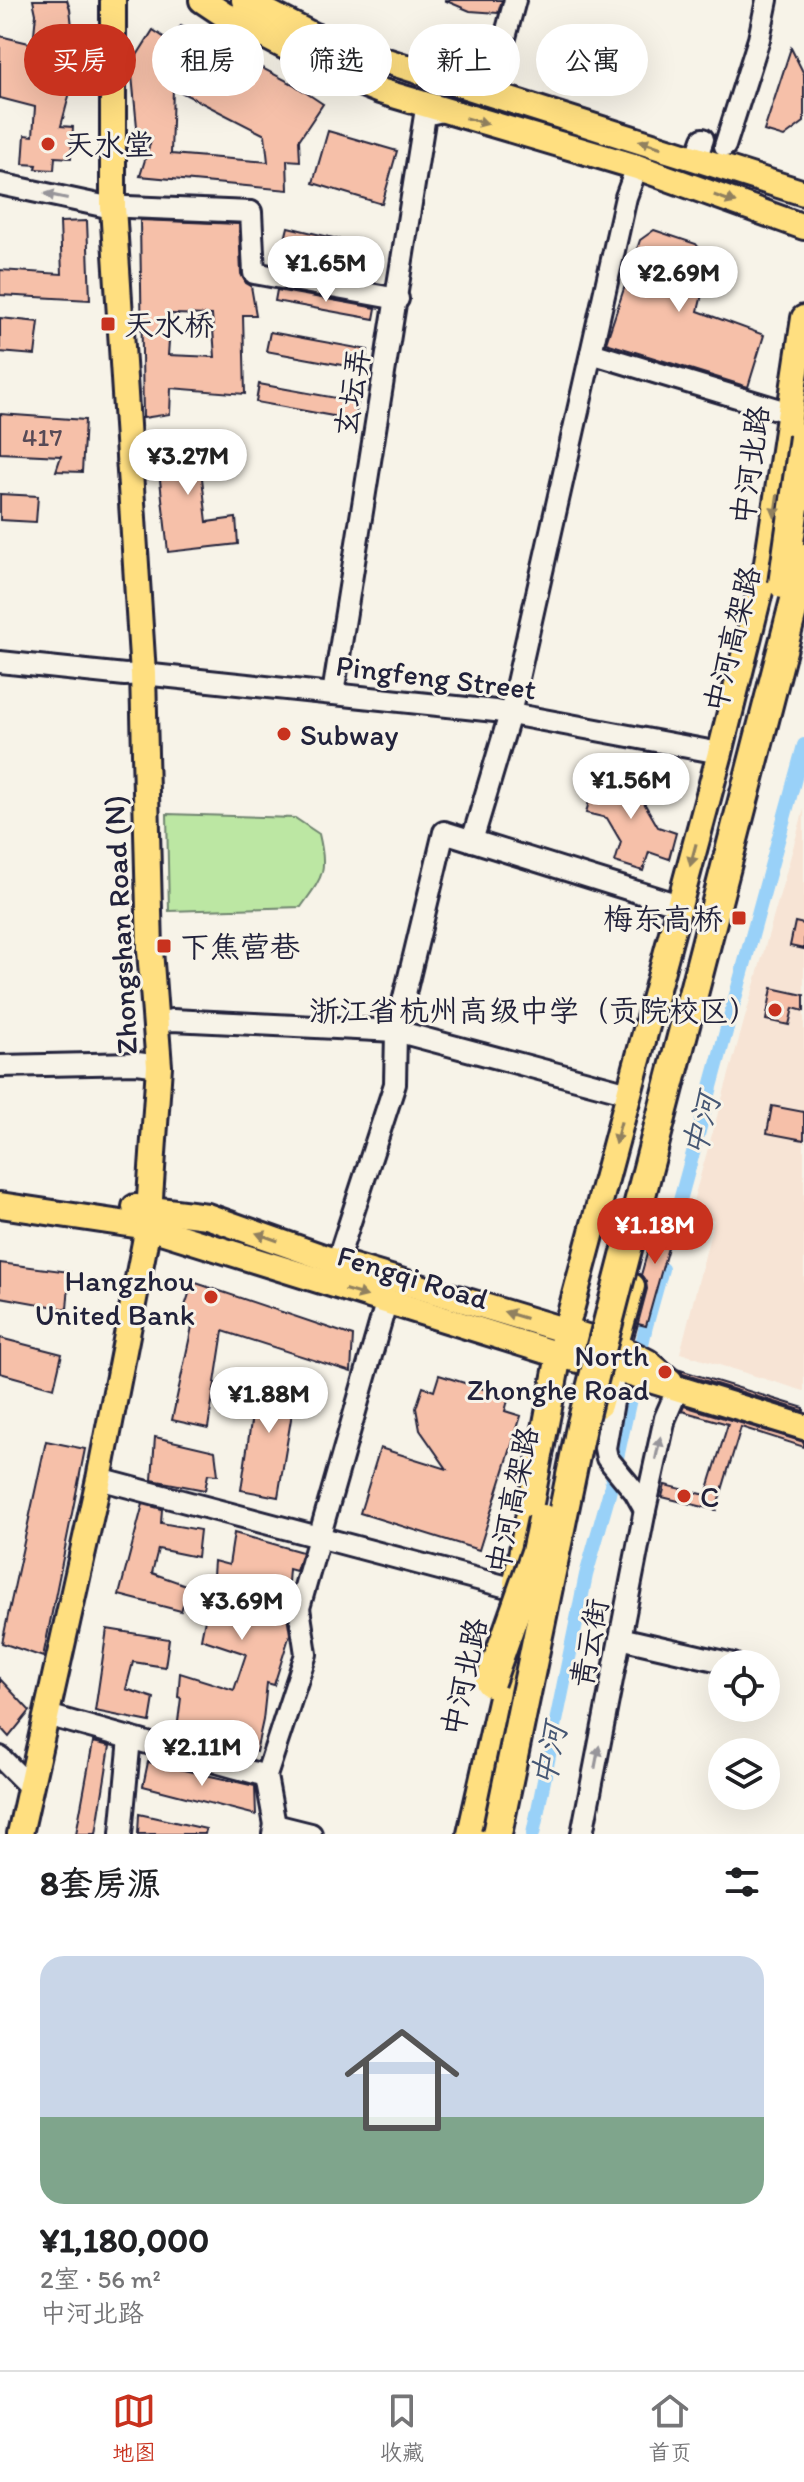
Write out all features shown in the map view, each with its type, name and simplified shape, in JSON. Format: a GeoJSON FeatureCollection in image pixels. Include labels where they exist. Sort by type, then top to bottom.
{"type":"FeatureCollection","features":[{"type":"Feature","properties":{"kind":"highway","name":"中河高架路"},"geometry":{"type":"LineString","coordinates":[[472,1834],[565,1419],[785,578],[797,425]]}},
{"type":"Feature","properties":{"kind":"highway","name":"中河高架路"},"geometry":{"type":"LineString","coordinates":[[497,1834],[581,1427],[804,558]]}},
{"type":"Feature","properties":{"kind":"highway"},"geometry":{"type":"LineString","coordinates":[[454,1834],[490,1682],[536,1552]]}},
{"type":"Feature","properties":{"kind":"main road","name":"Zhongshan Road (N)"},"geometry":{"type":"LineString","coordinates":[[20,1834],[99,1479],[148,1218],[159,1066],[149,925],[143,674],[113,207],[113,0]]}},
{"type":"Feature","properties":{"kind":"main road"},"geometry":{"type":"LineString","coordinates":[[202,0],[335,73],[442,111],[637,167],[804,227]]}},
{"type":"Feature","properties":{"kind":"main road"},"geometry":{"type":"LineString","coordinates":[[244,0],[314,36],[408,67]]}},
{"type":"Feature","properties":{"kind":"main road"},"geometry":{"type":"LineString","coordinates":[[498,96],[700,149],[804,193]]}},
{"type":"Feature","properties":{"kind":"main road","name":"中河北路"},"geometry":{"type":"LineString","coordinates":[[461,1834],[501,1667],[565,1330],[720,753],[767,563],[797,425],[804,318]]}},
{"type":"Feature","properties":{"kind":"main road"},"geometry":{"type":"LineString","coordinates":[[511,1834],[592,1427],[629,1363],[762,762],[804,613]]}},
{"type":"Feature","properties":{"kind":"main road"},"geometry":{"type":"LineString","coordinates":[[0,1190],[148,1218],[207,1216],[337,1262],[565,1330],[629,1363]]}},
{"type":"Feature","properties":{"kind":"main road","name":"Fengqi Road"},"geometry":{"type":"LineString","coordinates":[[0,1205],[148,1218],[386,1303],[559,1355],[629,1363],[678,1388],[804,1427]]}},
{"type":"Feature","properties":{"kind":"street"},"geometry":{"type":"LineString","coordinates":[[509,24],[515,0]]}},
{"type":"Feature","properties":{"kind":"street"},"geometry":{"type":"LineString","coordinates":[[725,146],[759,39],[767,0]]}},
{"type":"Feature","properties":{"kind":"street","name":"玄坛弄"},"geometry":{"type":"LineString","coordinates":[[333,694],[425,115],[442,111]]}},
{"type":"Feature","properties":{"kind":"street"},"geometry":{"type":"LineString","coordinates":[[472,841],[510,714],[626,197],[637,167]]}},
{"type":"Feature","properties":{"kind":"street"},"geometry":{"type":"LineString","coordinates":[[0,184],[113,207],[251,212],[254,273],[398,299]]}},
{"type":"Feature","properties":{"kind":"street"},"geometry":{"type":"LineString","coordinates":[[591,353],[797,425]]}},
{"type":"Feature","properties":{"kind":"street","name":"Pingfeng Street"},"geometry":{"type":"LineString","coordinates":[[0,662],[97,673],[143,674],[510,714],[720,753]]}},
{"type":"Feature","properties":{"kind":"street"},"geometry":{"type":"LineString","coordinates":[[337,1262],[395,1084],[396,1031],[444,832],[679,905]]}},
{"type":"Feature","properties":{"kind":"street"},"geometry":{"type":"LineString","coordinates":[[156,1023],[172,1020],[396,1031],[629,1093]]}},
{"type":"Feature","properties":{"kind":"street"},"geometry":{"type":"LineString","coordinates":[[0,1066],[137,1063],[159,1066]]}},
{"type":"Feature","properties":{"kind":"street"},"geometry":{"type":"LineString","coordinates":[[311,1834],[274,1830],[266,1776],[306,1654],[299,1608],[386,1303]]}},
{"type":"Feature","properties":{"kind":"street"},"geometry":{"type":"LineString","coordinates":[[629,1363],[614,1396],[605,1448],[607,1458],[635,1492],[645,1510]]}},
{"type":"Feature","properties":{"kind":"street","name":"青云街"},"geometry":{"type":"LineString","coordinates":[[582,1834],[645,1510],[665,1418],[678,1388]]}},
{"type":"Feature","properties":{"kind":"street"},"geometry":{"type":"LineString","coordinates":[[99,1479],[515,1589]]}},
{"type":"Feature","properties":{"kind":"street"},"geometry":{"type":"LineString","coordinates":[[620,1638],[708,1658]]}},
{"type":"Feature","properties":{"kind":"street"},"geometry":{"type":"LineString","coordinates":[[47,1715],[266,1776]]}},
{"type":"Feature","properties":{"kind":"street"},"geometry":{"type":"LineString","coordinates":[[121,1834],[130,1738]]}},
{"type":"Feature","properties":{"kind":"street"},"geometry":{"type":"LineString","coordinates":[[0,1757],[31,1788]]}},
{"type":"Feature","properties":{"kind":"shaded area","name":"浙江省杭州高级中学（贡院校区）"},"geometry":{"type":"Polygon","coordinates":[[[804,809],[804,1391],[680,1353],[714,1220],[690,1212],[804,809]]]}},
{"type":"Feature","properties":{"kind":"green space"},"geometry":{"type":"Polygon","coordinates":[[[167,814],[295,818],[319,834],[322,873],[301,907],[169,911],[167,814]]]}},
{"type":"Feature","properties":{"kind":"building"},"geometry":{"type":"Polygon","coordinates":[[[33,0],[67,0],[72,24],[35,24],[33,0]]]}},
{"type":"Feature","properties":{"kind":"building"},"geometry":{"type":"Polygon","coordinates":[[[444,0],[502,0],[498,13],[470,11],[444,0]]]}},
{"type":"Feature","properties":{"kind":"building"},"geometry":{"type":"Polygon","coordinates":[[[152,32],[152,96],[173,96],[171,154],[268,162],[265,135],[189,96],[264,96],[264,69],[280,77],[280,96],[311,96],[323,104],[299,140],[300,161],[287,160],[288,190],[140,176],[152,137],[138,137],[134,96],[136,57],[152,32]]]}},
{"type":"Feature","properties":{"kind":"building"},"geometry":{"type":"Polygon","coordinates":[[[0,36],[24,42],[24,96],[69,96],[61,126],[73,127],[71,158],[55,157],[54,170],[36,169],[37,165],[23,164],[25,135],[33,136],[35,107],[0,98],[0,36]]]}},
{"type":"Feature","properties":{"kind":"building"},"geometry":{"type":"Polygon","coordinates":[[[791,48],[804,74],[804,122],[784,137],[764,131],[791,48]]]}},
{"type":"Feature","properties":{"kind":"building"},"geometry":{"type":"Polygon","coordinates":[[[328,131],[397,151],[382,204],[313,183],[328,131]]]}},
{"type":"Feature","properties":{"kind":"building"},"geometry":{"type":"Polygon","coordinates":[[[140,220],[239,224],[241,274],[251,286],[256,315],[243,315],[245,394],[171,388],[170,414],[143,418],[140,220]],[[171,314],[168,355],[215,357],[212,315],[171,314]]]}},
{"type":"Feature","properties":{"kind":"building"},"geometry":{"type":"Polygon","coordinates":[[[87,221],[90,300],[0,295],[0,270],[62,274],[60,222],[87,221]]]}},
{"type":"Feature","properties":{"kind":"building"},"geometry":{"type":"Polygon","coordinates":[[[288,227],[362,245],[356,270],[282,252],[288,227]]]}},
{"type":"Feature","properties":{"kind":"building"},"geometry":{"type":"Polygon","coordinates":[[[654,230],[696,244],[710,262],[698,311],[764,335],[748,387],[606,343],[640,240],[654,230]]]}},
{"type":"Feature","properties":{"kind":"building"},"geometry":{"type":"Polygon","coordinates":[[[277,290],[376,308],[374,319],[275,301],[277,290]]]}},
{"type":"Feature","properties":{"kind":"building"},"geometry":{"type":"Polygon","coordinates":[[[0,318],[39,322],[35,355],[0,352],[0,318]]]}},
{"type":"Feature","properties":{"kind":"building"},"geometry":{"type":"Polygon","coordinates":[[[270,332],[368,350],[364,369],[266,351],[270,332]]]}},
{"type":"Feature","properties":{"kind":"building"},"geometry":{"type":"Polygon","coordinates":[[[259,384],[358,402],[355,420],[256,402],[259,384]]]}},
{"type":"Feature","properties":{"kind":"building"},"geometry":{"type":"Polygon","coordinates":[[[0,414],[85,420],[82,472],[56,471],[61,456],[0,453],[0,414]]]}},
{"type":"Feature","properties":{"kind":"building"},"geometry":{"type":"Polygon","coordinates":[[[197,434],[207,522],[236,518],[238,544],[168,552],[155,435],[197,434]]]}},
{"type":"Feature","properties":{"kind":"building"},"geometry":{"type":"Polygon","coordinates":[[[0,494],[38,496],[36,522],[0,520],[0,494]]]}},
{"type":"Feature","properties":{"kind":"building"},"geometry":{"type":"Polygon","coordinates":[[[621,772],[649,780],[643,801],[658,827],[676,833],[669,859],[649,852],[643,871],[615,862],[621,842],[607,818],[586,813],[593,786],[615,792],[621,772]]]}},
{"type":"Feature","properties":{"kind":"building"},"geometry":{"type":"Polygon","coordinates":[[[795,922],[804,924],[804,949],[790,946],[795,922]]]}},
{"type":"Feature","properties":{"kind":"building"},"geometry":{"type":"Polygon","coordinates":[[[772,988],[804,995],[804,1011],[793,1008],[789,1025],[766,1020],[772,988]]]}},
{"type":"Feature","properties":{"kind":"building"},"geometry":{"type":"Polygon","coordinates":[[[772,1106],[804,1112],[804,1140],[767,1133],[772,1106]]]}},
{"type":"Feature","properties":{"kind":"building"},"geometry":{"type":"Polygon","coordinates":[[[656,1222],[674,1226],[646,1326],[638,1324],[634,1338],[647,1289],[641,1275],[656,1222]]]}},
{"type":"Feature","properties":{"kind":"building"},"geometry":{"type":"Polygon","coordinates":[[[0,1263],[70,1272],[67,1309],[0,1297],[0,1263]]]}},
{"type":"Feature","properties":{"kind":"building"},"geometry":{"type":"Polygon","coordinates":[[[193,1282],[353,1336],[351,1372],[223,1331],[208,1428],[172,1420],[193,1322],[181,1318],[193,1282]]]}},
{"type":"Feature","properties":{"kind":"building"},"geometry":{"type":"Polygon","coordinates":[[[0,1338],[62,1354],[54,1388],[0,1373],[0,1338]]]}},
{"type":"Feature","properties":{"kind":"building"},"geometry":{"type":"Polygon","coordinates":[[[680,1370],[804,1408],[804,1411],[683,1374],[680,1370]]]}},
{"type":"Feature","properties":{"kind":"building"},"geometry":{"type":"Polygon","coordinates":[[[258,1374],[297,1383],[278,1497],[241,1490],[258,1374]]]}},
{"type":"Feature","properties":{"kind":"building"},"geometry":{"type":"Polygon","coordinates":[[[439,1375],[509,1397],[505,1411],[521,1416],[479,1550],[360,1513],[380,1448],[447,1469],[420,1430],[416,1408],[423,1387],[434,1391],[439,1375]]]}},
{"type":"Feature","properties":{"kind":"building"},"geometry":{"type":"Polygon","coordinates":[[[684,1406],[804,1442],[804,1447],[741,1427],[716,1510],[662,1497],[665,1485],[706,1495],[728,1424],[682,1411],[684,1406]]]}},
{"type":"Feature","properties":{"kind":"building"},"geometry":{"type":"Polygon","coordinates":[[[155,1437],[215,1451],[218,1475],[208,1474],[205,1490],[152,1480],[155,1437]]]}},
{"type":"Feature","properties":{"kind":"building"},"geometry":{"type":"Polygon","coordinates":[[[46,1441],[85,1449],[43,1657],[2,1643],[46,1441]]]}},
{"type":"Feature","properties":{"kind":"building"},"geometry":{"type":"Polygon","coordinates":[[[143,1504],[162,1509],[161,1523],[200,1530],[197,1557],[158,1549],[152,1573],[189,1586],[181,1611],[119,1595],[143,1504]]]}},
{"type":"Feature","properties":{"kind":"building"},"geometry":{"type":"Polygon","coordinates":[[[234,1533],[302,1552],[296,1571],[289,1569],[286,1609],[290,1634],[274,1685],[267,1683],[256,1752],[177,1729],[180,1673],[234,1690],[246,1654],[201,1639],[208,1604],[211,1605],[214,1561],[229,1565],[234,1533]]]}},
{"type":"Feature","properties":{"kind":"building"},"geometry":{"type":"Polygon","coordinates":[[[107,1629],[169,1639],[165,1667],[133,1662],[126,1689],[154,1698],[150,1722],[95,1711],[107,1629]]]}},
{"type":"Feature","properties":{"kind":"building"},"geometry":{"type":"Polygon","coordinates":[[[0,1679],[30,1711],[9,1737],[0,1727],[0,1679]]]}},
{"type":"Feature","properties":{"kind":"building"},"geometry":{"type":"Polygon","coordinates":[[[93,1742],[110,1746],[96,1834],[76,1834],[93,1742]]]}},
{"type":"Feature","properties":{"kind":"building"},"geometry":{"type":"Polygon","coordinates":[[[148,1762],[255,1786],[256,1815],[143,1786],[148,1762]]]}},
{"type":"Feature","properties":{"kind":"building"},"geometry":{"type":"Polygon","coordinates":[[[139,1814],[206,1829],[205,1834],[138,1834],[139,1814]]]}},
{"type":"Feature","properties":{"kind":"waterway","name":"中河"},"geometry":{"type":"LineString","coordinates":[[669,1241],[804,745]]}},
{"type":"Feature","properties":{"kind":"waterway","name":"中河"},"geometry":{"type":"LineString","coordinates":[[533,1834],[586,1575],[609,1494],[646,1326],[662,1269]]}},
{"type":"Feature","properties":{"kind":"place","name":"天水堂"},"geometry":{"type":"Point","coordinates":[48,144]}},
{"type":"Feature","properties":{"kind":"place","name":"天水桥"},"geometry":{"type":"Point","coordinates":[108,324]}},
{"type":"Feature","properties":{"kind":"place","name":"Subway"},"geometry":{"type":"Point","coordinates":[284,734]}},
{"type":"Feature","properties":{"kind":"place","name":"梅东高桥"},"geometry":{"type":"Point","coordinates":[739,918]}},
{"type":"Feature","properties":{"kind":"place","name":"下焦营巷"},"geometry":{"type":"Point","coordinates":[164,946]}},
{"type":"Feature","properties":{"kind":"place","name":"浙江省杭州高级中学（贡院校区）"},"geometry":{"type":"Point","coordinates":[775,1010]}},
{"type":"Feature","properties":{"kind":"place","name":"Hangzhou United Bank"},"geometry":{"type":"Point","coordinates":[211,1297]}},
{"type":"Feature","properties":{"kind":"place","name":"North Zhonghe Road"},"geometry":{"type":"Point","coordinates":[665,1372]}},
{"type":"Feature","properties":{"kind":"place","name":"C"},"geometry":{"type":"Point","coordinates":[684,1496]}}]}
